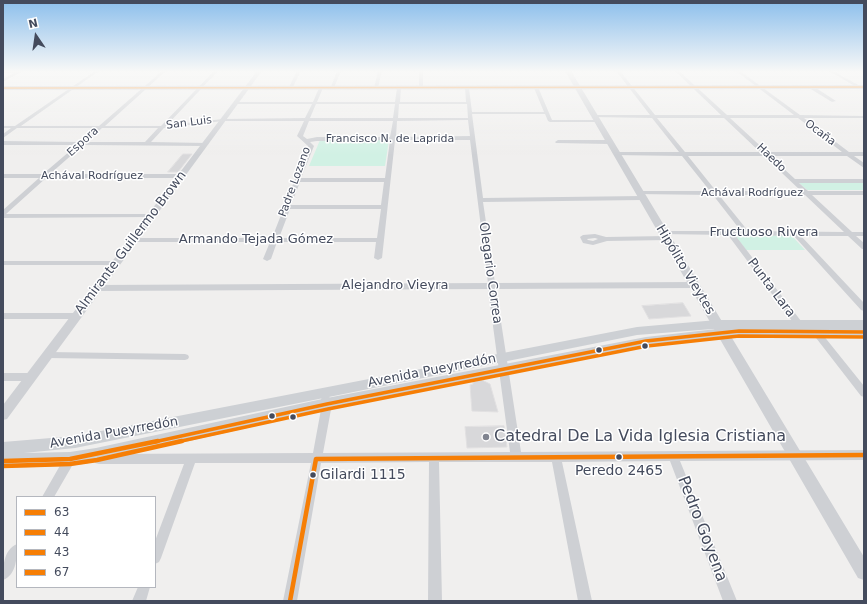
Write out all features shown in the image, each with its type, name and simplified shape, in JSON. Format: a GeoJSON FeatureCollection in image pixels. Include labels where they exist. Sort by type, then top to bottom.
{"type":"FeatureCollection","features":[{"type":"Feature","properties":{"kind":"main road","name":"Avenida Pueyrredón"},"geometry":{"type":"LineString","coordinates":[[3,449],[75,442],[326,398],[503,363],[720,328],[798,323],[864,324]]}},
{"type":"Feature","properties":{"kind":"main road","name":"Avenida Pueyrredón"},"geometry":{"type":"LineString","coordinates":[[720,328],[816,332],[864,332]]}},
{"type":"Feature","properties":{"kind":"main road","name":"Avenida Pueyrredón"},"geometry":{"type":"LineString","coordinates":[[3,460],[70,459],[326,398]]}},
{"type":"Feature","properties":{"kind":"street"},"geometry":{"type":"LineString","coordinates":[[3,136],[57,99]]}},
{"type":"Feature","properties":{"kind":"street","name":"Espora"},"geometry":{"type":"LineString","coordinates":[[3,214],[131,99]]}},
{"type":"Feature","properties":{"kind":"street"},"geometry":{"type":"LineString","coordinates":[[147,143],[189,99]]}},
{"type":"Feature","properties":{"kind":"street","name":"Almirante Guillermo Brown"},"geometry":{"type":"LineString","coordinates":[[3,415],[132,240],[239,99]]}},
{"type":"Feature","properties":{"kind":"street","name":"Padre Lozano"},"geometry":{"type":"LineString","coordinates":[[267,259],[311,146],[300,136],[317,99]]}},
{"type":"Feature","properties":{"kind":"street"},"geometry":{"type":"LineString","coordinates":[[378,258],[397,99]]}},
{"type":"Feature","properties":{"kind":"street","name":"Olegario Correa"},"geometry":{"type":"LineString","coordinates":[[468,99],[480,200],[516,457]]}},
{"type":"Feature","properties":{"kind":"street"},"geometry":{"type":"LineString","coordinates":[[541,99],[550,121],[653,116],[864,116]]}},
{"type":"Feature","properties":{"kind":"street","name":"Hipólito Vieytes"},"geometry":{"type":"LineString","coordinates":[[584,99],[864,572]]}},
{"type":"Feature","properties":{"kind":"street"},"geometry":{"type":"LineString","coordinates":[[640,99],[746,233]]}},
{"type":"Feature","properties":{"kind":"street","name":"Haedo"},"geometry":{"type":"LineString","coordinates":[[708,99],[864,248]]}},
{"type":"Feature","properties":{"kind":"street","name":"Ocaña"},"geometry":{"type":"LineString","coordinates":[[775,99],[864,166]]}},
{"type":"Feature","properties":{"kind":"street"},"geometry":{"type":"LineString","coordinates":[[236,103],[468,103]]}},
{"type":"Feature","properties":{"kind":"street","name":"San Luis"},"geometry":{"type":"LineString","coordinates":[[3,127],[163,127],[223,120],[395,120],[546,112]]}},
{"type":"Feature","properties":{"kind":"street","name":"Francisco N. de Laprida"},"geometry":{"type":"LineString","coordinates":[[307,141],[318,139],[472,138]]}},
{"type":"Feature","properties":{"kind":"street"},"geometry":{"type":"LineString","coordinates":[[558,142],[609,142]]}},
{"type":"Feature","properties":{"kind":"street"},"geometry":{"type":"LineString","coordinates":[[3,143],[206,144]]}},
{"type":"Feature","properties":{"kind":"street"},"geometry":{"type":"LineString","coordinates":[[616,154],[864,154]]}},
{"type":"Feature","properties":{"kind":"street","name":"Achával Rodríguez"},"geometry":{"type":"LineString","coordinates":[[3,176],[180,176]]}},
{"type":"Feature","properties":{"kind":"street"},"geometry":{"type":"LineString","coordinates":[[297,180],[387,180]]}},
{"type":"Feature","properties":{"kind":"street"},"geometry":{"type":"LineString","coordinates":[[795,181],[864,181]]}},
{"type":"Feature","properties":{"kind":"street","name":"Achával Rodríguez"},"geometry":{"type":"LineString","coordinates":[[480,200],[532,201],[557,198],[712,192],[864,193]]}},
{"type":"Feature","properties":{"kind":"street"},"geometry":{"type":"LineString","coordinates":[[287,207],[384,207]]}},
{"type":"Feature","properties":{"kind":"street"},"geometry":{"type":"LineString","coordinates":[[3,214],[150,216]]}},
{"type":"Feature","properties":{"kind":"street","name":"Fructuoso Rivera"},"geometry":{"type":"LineString","coordinates":[[606,239],[730,233],[864,234]]}},
{"type":"Feature","properties":{"kind":"street","name":"Punta Lara"},"geometry":{"type":"LineString","coordinates":[[730,233],[798,323]]}},
{"type":"Feature","properties":{"kind":"street"},"geometry":{"type":"LineString","coordinates":[[795,233],[864,308]]}},
{"type":"Feature","properties":{"kind":"street","name":"Armando Tejada Gómez"},"geometry":{"type":"LineString","coordinates":[[132,240],[380,240]]}},
{"type":"Feature","properties":{"kind":"street"},"geometry":{"type":"LineString","coordinates":[[3,263],[115,263]]}},
{"type":"Feature","properties":{"kind":"street","name":"Alejandro Vieyra"},"geometry":{"type":"LineString","coordinates":[[97,288],[694,285]]}},
{"type":"Feature","properties":{"kind":"street"},"geometry":{"type":"LineString","coordinates":[[3,316],[76,316]]}},
{"type":"Feature","properties":{"kind":"street"},"geometry":{"type":"LineString","coordinates":[[816,332],[864,393]]}},
{"type":"Feature","properties":{"kind":"street"},"geometry":{"type":"LineString","coordinates":[[48,355],[185,357]]}},
{"type":"Feature","properties":{"kind":"street"},"geometry":{"type":"LineString","coordinates":[[3,377],[31,377]]}},
{"type":"Feature","properties":{"kind":"street"},"geometry":{"type":"LineString","coordinates":[[290,601],[326,398]]}},
{"type":"Feature","properties":{"kind":"street"},"geometry":{"type":"LineString","coordinates":[[49,496],[70,459],[316,459],[864,455]]}},
{"type":"Feature","properties":{"kind":"street","name":"Pedro Goyena"},"geometry":{"type":"LineString","coordinates":[[673,456],[730,601]]}},
{"type":"Feature","properties":{"kind":"street"},"geometry":{"type":"LineString","coordinates":[[556,457],[585,601]]}},
{"type":"Feature","properties":{"kind":"street"},"geometry":{"type":"LineString","coordinates":[[434,458],[435,601]]}},
{"type":"Feature","properties":{"kind":"street"},"geometry":{"type":"LineString","coordinates":[[156,555],[191,459]]}},
{"type":"Feature","properties":{"kind":"street"},"geometry":{"type":"LineString","coordinates":[[3,574],[16,552]]}},
{"type":"Feature","properties":{"kind":"street"},"geometry":{"type":"LineString","coordinates":[[139,601],[144,588]]}},
{"type":"Feature","properties":{"kind":"green space"},"geometry":{"type":"Polygon","coordinates":[[[320,140],[389,140],[385,166],[309,166],[320,140]]]}},
{"type":"Feature","properties":{"kind":"green space"},"geometry":{"type":"Polygon","coordinates":[[[798,182],[864,182],[864,190],[807,190],[798,182]]]}},
{"type":"Feature","properties":{"kind":"green space"},"geometry":{"type":"Polygon","coordinates":[[[735,235],[792,236],[805,250],[746,250],[735,235]]]}},
{"type":"Feature","properties":{"kind":"building"},"geometry":{"type":"Polygon","coordinates":[[[183,154],[192,154],[178,172],[168,172],[183,154]]]}},
{"type":"Feature","properties":{"kind":"building"},"geometry":{"type":"Polygon","coordinates":[[[683,303],[691,316],[649,319],[642,306],[683,303]]]}},
{"type":"Feature","properties":{"kind":"building"},"geometry":{"type":"Polygon","coordinates":[[[482,380],[490,384],[498,412],[472,411],[470,385],[473,384],[473,382],[482,380]]]}},
{"type":"Feature","properties":{"kind":"building","name":"Catedral De La Vida Iglesia Cristiana"},"geometry":{"type":"Polygon","coordinates":[[[504,426],[507,447],[467,448],[465,427],[504,426]]]}},
{"type":"Feature","properties":{"kind":"transit line","name":"63"},"geometry":{"type":"LineString","coordinates":[[3,461],[70,459],[96,455],[327,404],[646,341],[739,331],[864,332]]}},
{"type":"Feature","properties":{"kind":"transit line","name":"44"},"geometry":{"type":"LineString","coordinates":[[3,466],[70,464],[97,460],[328,409],[647,346],[739,336],[864,337]]}},
{"type":"Feature","properties":{"kind":"transit line","name":"67"},"geometry":{"type":"LineString","coordinates":[[290,601],[316,459],[864,455]]}},
{"type":"Feature","properties":{"kind":"place","name":"Catedral De La Vida Iglesia Cristiana"},"geometry":{"type":"Point","coordinates":[486,437]}},
{"type":"Feature","properties":{"kind":"place","name":"Peredo 2465"},"geometry":{"type":"Point","coordinates":[619,457]}},
{"type":"Feature","properties":{"kind":"place","name":"Gilardi 1115"},"geometry":{"type":"Point","coordinates":[313,475]}}]}
